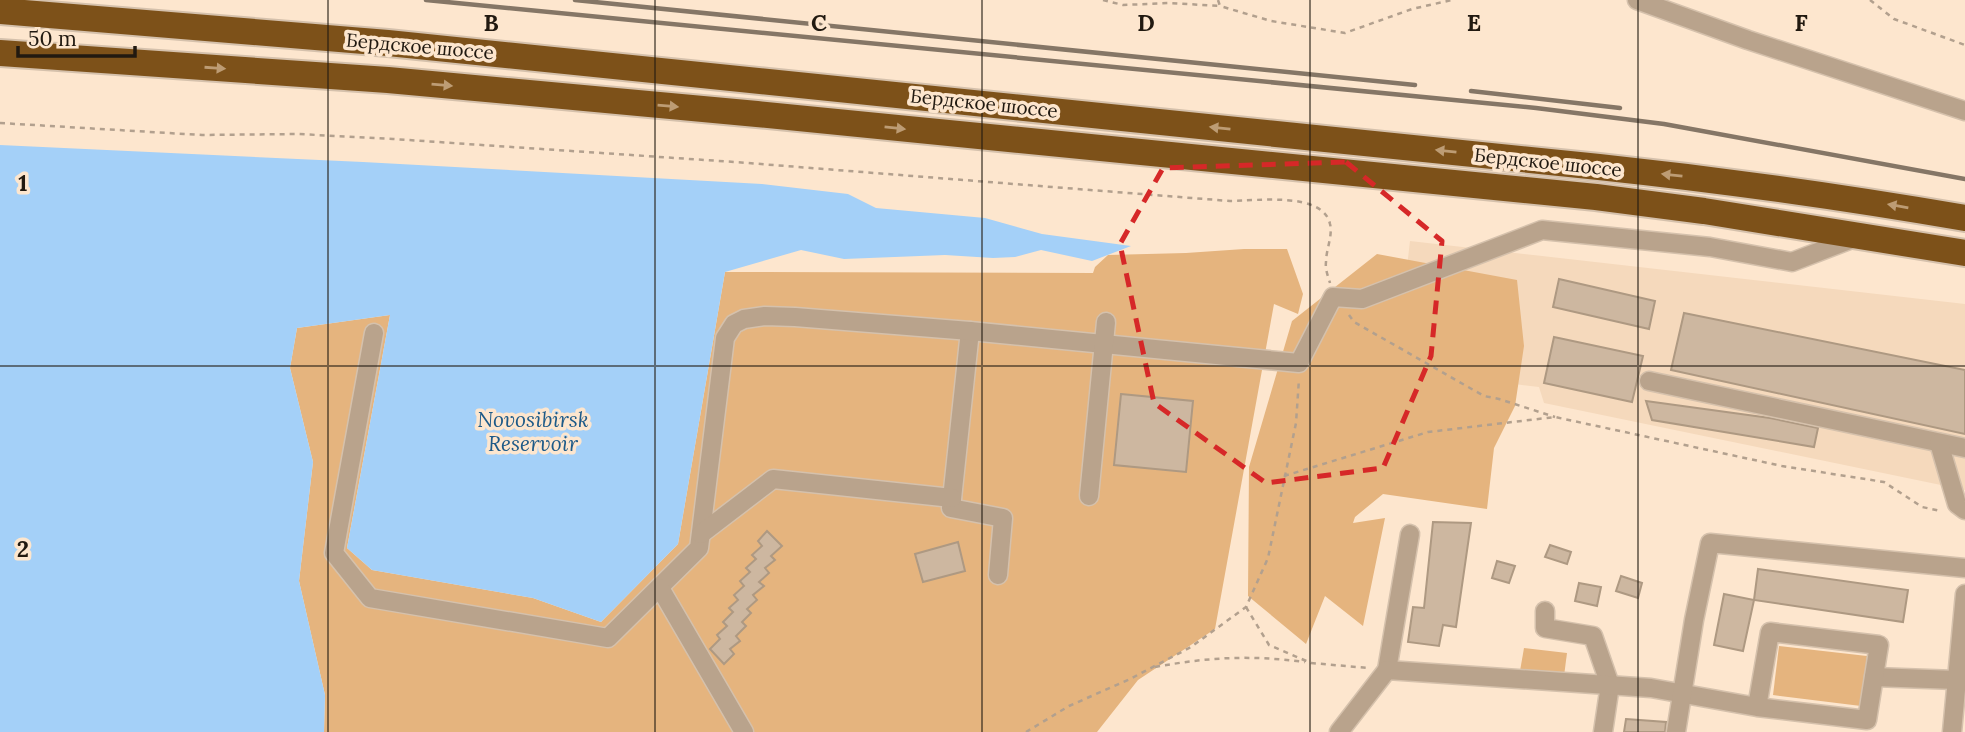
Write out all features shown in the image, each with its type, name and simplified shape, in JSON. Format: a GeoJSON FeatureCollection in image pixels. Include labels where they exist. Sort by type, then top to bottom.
{"type":"FeatureCollection","features":[{"type":"Feature","properties":{"kind":"highway","name":"Бердское шоссе"},"geometry":{"type":"LineString","coordinates":[[0,11],[388,43],[1571,164],[1694,177],[1867,201],[1965,218]]}},
{"type":"Feature","properties":{"kind":"highway","name":"Бердское шоссе"},"geometry":{"type":"LineString","coordinates":[[0,53],[388,80],[1596,197],[1704,211],[1965,253]]}},
{"type":"Feature","properties":{"kind":"street"},"geometry":{"type":"LineString","coordinates":[[1637,0],[1748,40],[1965,111]]}},
{"type":"Feature","properties":{"kind":"street"},"geometry":{"type":"LineString","coordinates":[[374,333],[334,552],[370,598],[608,639],[699,548],[725,338],[734,324],[744,319],[765,316],[971,331],[1300,363],[1333,297],[1362,299],[1542,230],[1710,247],[1792,262],[1861,236]]}},
{"type":"Feature","properties":{"kind":"street"},"geometry":{"type":"LineString","coordinates":[[1089,496],[1106,344],[1106,322]]}},
{"type":"Feature","properties":{"kind":"street"},"geometry":{"type":"LineString","coordinates":[[971,331],[951,508],[1003,518],[998,575]]}},
{"type":"Feature","properties":{"kind":"street"},"geometry":{"type":"LineString","coordinates":[[1649,381],[1965,448]]}},
{"type":"Feature","properties":{"kind":"street"},"geometry":{"type":"LineString","coordinates":[[1939,443],[1957,504],[1965,510]]}},
{"type":"Feature","properties":{"kind":"street"},"geometry":{"type":"LineString","coordinates":[[701,534],[773,479],[952,498]]}},
{"type":"Feature","properties":{"kind":"street"},"geometry":{"type":"LineString","coordinates":[[1339,732],[1387,670],[1410,534]]}},
{"type":"Feature","properties":{"kind":"street"},"geometry":{"type":"LineString","coordinates":[[1676,732],[1710,543],[1965,568]]}},
{"type":"Feature","properties":{"kind":"street"},"geometry":{"type":"LineString","coordinates":[[660,587],[744,732]]}},
{"type":"Feature","properties":{"kind":"street"},"geometry":{"type":"LineString","coordinates":[[1952,732],[1965,594]]}},
{"type":"Feature","properties":{"kind":"street"},"geometry":{"type":"LineString","coordinates":[[1545,611],[1545,628],[1593,636],[1610,685],[1603,732]]}},
{"type":"Feature","properties":{"kind":"street"},"geometry":{"type":"LineString","coordinates":[[1387,670],[1683,692],[1757,707],[1867,720],[1879,645],[1770,632],[1757,707]]}},
{"type":"Feature","properties":{"kind":"street"},"geometry":{"type":"LineString","coordinates":[[1874,677],[1956,680]]}},
{"type":"Feature","properties":{"kind":"path"},"geometry":{"type":"LineString","coordinates":[[1102,0],[1123,5],[1170,3],[1220,6],[1271,21],[1345,33],[1412,9],[1452,0]]}},
{"type":"Feature","properties":{"kind":"path"},"geometry":{"type":"LineString","coordinates":[[1218,0],[1220,6]]}},
{"type":"Feature","properties":{"kind":"path"},"geometry":{"type":"LineString","coordinates":[[1870,0],[1894,19],[1965,45]]}},
{"type":"Feature","properties":{"kind":"path"},"geometry":{"type":"LineString","coordinates":[[0,123],[202,135],[298,134],[393,139],[735,162],[1230,201],[1282,200],[1311,203],[1324,212],[1331,224],[1325,264],[1333,297],[1354,322],[1484,396],[1555,416],[1782,466],[1884,482],[1922,508],[1944,511]]}},
{"type":"Feature","properties":{"kind":"path"},"geometry":{"type":"LineString","coordinates":[[1026,732],[1069,706],[1191,647],[1246,607],[1268,558],[1296,424],[1300,363]]}},
{"type":"Feature","properties":{"kind":"path"},"geometry":{"type":"LineString","coordinates":[[1284,476],[1429,432],[1555,416]]}},
{"type":"Feature","properties":{"kind":"path"},"geometry":{"type":"LineString","coordinates":[[1246,607],[1269,645],[1311,663]]}},
{"type":"Feature","properties":{"kind":"path"},"geometry":{"type":"LineString","coordinates":[[1152,668],[1200,658],[1269,657],[1387,670]]}},
{"type":"Feature","properties":{"kind":"highlighted area"},"geometry":{"type":"Polygon","coordinates":[[[1346,162],[1442,241],[1431,356],[1383,468],[1266,483],[1154,403],[1120,244],[1163,168],[1346,162]]]}},
{"type":"Feature","properties":{"kind":"shaded area"},"geometry":{"type":"Polygon","coordinates":[[[1410,241],[1965,304],[1965,490],[1544,403],[1539,387],[1395,369],[1410,241]]]}},
{"type":"Feature","properties":{"kind":"shaded area"},"geometry":{"type":"Polygon","coordinates":[[[1287,249],[1303,294],[1298,314],[1274,304],[1215,629],[1138,680],[1097,732],[324,732],[325,695],[299,581],[313,462],[290,368],[297,328],[390,315],[347,548],[372,570],[533,598],[601,622],[678,544],[725,272],[1093,273],[1095,267],[1108,255],[1287,249]]]}},
{"type":"Feature","properties":{"kind":"shaded area"},"geometry":{"type":"Polygon","coordinates":[[[1377,254],[1517,280],[1524,346],[1515,406],[1494,448],[1487,509],[1383,494],[1355,517],[1353,523],[1385,518],[1363,626],[1325,596],[1306,644],[1248,596],[1249,467],[1292,321],[1377,254]]]}},
{"type":"Feature","properties":{"kind":"shaded area"},"geometry":{"type":"Polygon","coordinates":[[[1779,646],[1867,656],[1861,706],[1773,695],[1779,646]]]}},
{"type":"Feature","properties":{"kind":"shaded area"},"geometry":{"type":"Polygon","coordinates":[[[1524,648],[1567,653],[1564,676],[1520,671],[1524,648]]]}},
{"type":"Feature","properties":{"kind":"water","name":"Novosibirsk Reservoir"},"geometry":{"type":"Polygon","coordinates":[[[0,145],[762,184],[848,194],[876,208],[985,218],[1042,234],[1131,246],[1092,261],[1041,250],[1015,257],[945,255],[844,259],[801,250],[725,272],[678,544],[601,622],[533,598],[372,570],[347,548],[390,315],[297,328],[290,368],[313,462],[299,581],[325,695],[324,732],[0,732],[0,145]]]}},
{"type":"Feature","properties":{"kind":"building"},"geometry":{"type":"Polygon","coordinates":[[[1559,279],[1655,301],[1649,329],[1553,307],[1559,279]]]}},
{"type":"Feature","properties":{"kind":"building"},"geometry":{"type":"Polygon","coordinates":[[[1684,313],[1965,370],[1965,434],[1671,370],[1684,313]]]}},
{"type":"Feature","properties":{"kind":"building"},"geometry":{"type":"Polygon","coordinates":[[[1554,337],[1643,356],[1632,402],[1544,383],[1554,337]]]}},
{"type":"Feature","properties":{"kind":"building"},"geometry":{"type":"Polygon","coordinates":[[[1121,394],[1193,401],[1186,472],[1114,465],[1121,394]]]}},
{"type":"Feature","properties":{"kind":"building"},"geometry":{"type":"Polygon","coordinates":[[[1646,401],[1770,418],[1818,428],[1814,447],[1652,420],[1646,401]]]}},
{"type":"Feature","properties":{"kind":"building"},"geometry":{"type":"Polygon","coordinates":[[[1433,522],[1471,523],[1456,627],[1443,625],[1439,646],[1408,642],[1413,607],[1424,608],[1433,522]]]}},
{"type":"Feature","properties":{"kind":"building"},"geometry":{"type":"Polygon","coordinates":[[[767,531],[782,546],[771,556],[775,560],[765,568],[769,573],[759,582],[764,586],[753,595],[757,600],[747,609],[751,613],[742,622],[746,626],[736,636],[740,641],[730,649],[734,654],[724,664],[710,649],[720,639],[717,635],[727,626],[723,622],[733,612],[729,608],[738,600],[734,595],[744,586],[740,581],[750,572],[746,568],[756,559],[752,555],[762,546],[758,541],[767,531]]]}},
{"type":"Feature","properties":{"kind":"building"},"geometry":{"type":"Polygon","coordinates":[[[958,542],[965,571],[923,582],[915,554],[958,542]]]}},
{"type":"Feature","properties":{"kind":"building"},"geometry":{"type":"Polygon","coordinates":[[[1550,545],[1571,552],[1567,564],[1545,557],[1550,545]]]}},
{"type":"Feature","properties":{"kind":"building"},"geometry":{"type":"Polygon","coordinates":[[[1497,561],[1515,566],[1509,583],[1492,578],[1497,561]]]}},
{"type":"Feature","properties":{"kind":"building"},"geometry":{"type":"Polygon","coordinates":[[[1758,569],[1908,590],[1903,622],[1754,600],[1758,569]]]}},
{"type":"Feature","properties":{"kind":"building"},"geometry":{"type":"Polygon","coordinates":[[[1621,576],[1642,583],[1638,598],[1616,591],[1621,576]]]}},
{"type":"Feature","properties":{"kind":"building"},"geometry":{"type":"Polygon","coordinates":[[[1579,583],[1601,587],[1597,606],[1575,601],[1579,583]]]}},
{"type":"Feature","properties":{"kind":"building"},"geometry":{"type":"Polygon","coordinates":[[[1724,594],[1754,600],[1743,651],[1714,645],[1724,594]]]}},
{"type":"Feature","properties":{"kind":"building"},"geometry":{"type":"Polygon","coordinates":[[[1626,719],[1666,722],[1665,732],[1624,732],[1626,719]]]}},
{"type":"Feature","properties":{"kind":"railway"},"geometry":{"type":"LineString","coordinates":[[426,0],[1536,108],[1664,124],[1965,179]]}},
{"type":"Feature","properties":{"kind":"railway"},"geometry":{"type":"LineString","coordinates":[[575,0],[1415,85]]}},
{"type":"Feature","properties":{"kind":"railway"},"geometry":{"type":"LineString","coordinates":[[1471,91],[1620,108]]}}]}
